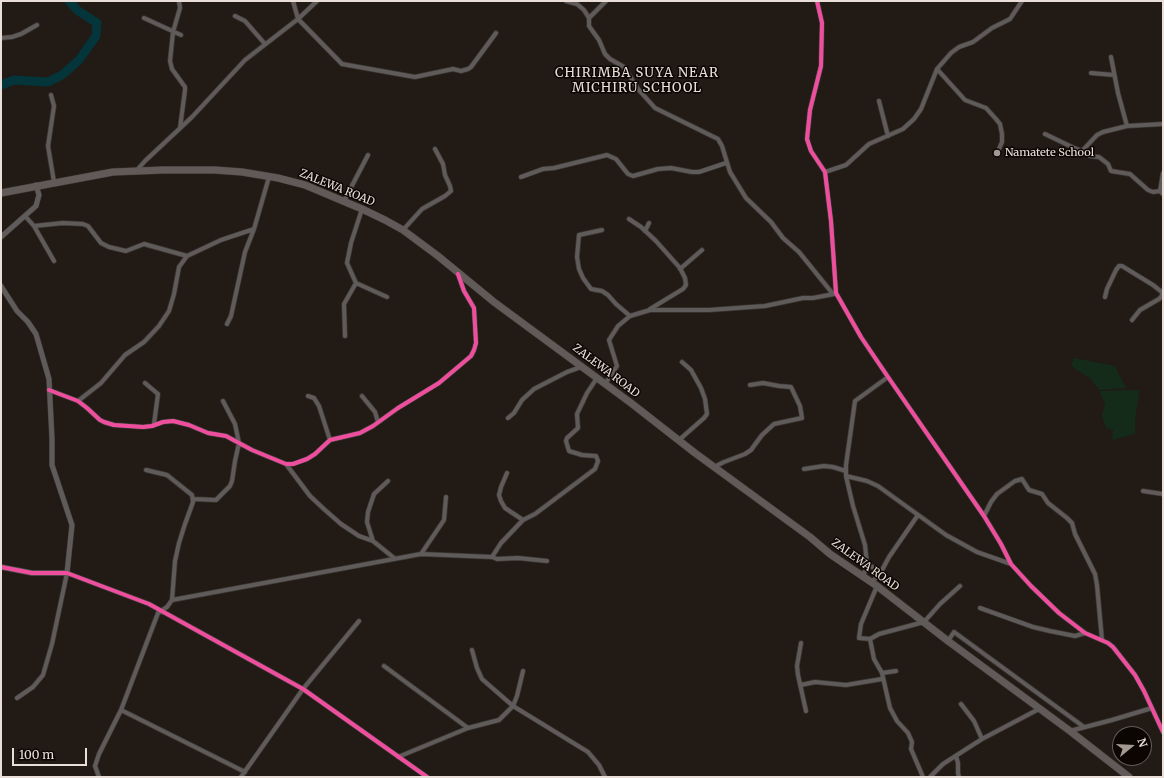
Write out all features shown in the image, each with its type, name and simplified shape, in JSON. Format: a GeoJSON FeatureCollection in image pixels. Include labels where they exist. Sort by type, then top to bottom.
{"type":"FeatureCollection","features":[{"type":"Feature","properties":{"kind":"highway","name":"ZALEWA ROAD"},"geometry":{"type":"LineString","coordinates":[[1,192],[88,176],[137,170],[215,170],[242,172],[305,185],[362,209],[403,230],[438,256],[458,274],[494,302],[810,537],[842,563],[874,585],[1070,731],[1129,777]]}},
{"type":"Feature","properties":{"kind":"street"},"geometry":{"type":"LineString","coordinates":[[179,1],[180,8],[173,32],[170,61],[172,69],[183,84],[185,90],[180,128]]}},
{"type":"Feature","properties":{"kind":"street"},"geometry":{"type":"LineString","coordinates":[[293,1],[298,19],[342,64],[415,77],[452,69],[461,72],[468,69],[479,57],[496,33]]}},
{"type":"Feature","properties":{"kind":"street"},"geometry":{"type":"LineString","coordinates":[[137,170],[144,161],[180,128],[245,60],[298,19],[318,1]]}},
{"type":"Feature","properties":{"kind":"street"},"geometry":{"type":"LineString","coordinates":[[566,1],[580,6],[589,18],[589,26],[599,40],[605,54],[610,59],[624,67],[649,103],[661,112],[713,135],[718,139],[722,146],[726,163],[733,178],[749,202],[771,222],[787,242],[798,252],[835,294],[861,337],[984,516],[1011,564],[1059,613],[1085,633],[1102,640],[1113,647],[1123,659],[1144,691],[1163,732]]}},
{"type":"Feature","properties":{"kind":"street"},"geometry":{"type":"LineString","coordinates":[[589,18],[606,1]]}},
{"type":"Feature","properties":{"kind":"street"},"geometry":{"type":"LineString","coordinates":[[817,1],[822,23],[820,66],[810,110],[807,138],[811,151],[825,172],[832,221],[835,294]]}},
{"type":"Feature","properties":{"kind":"street"},"geometry":{"type":"LineString","coordinates":[[1017,1],[1018,9]]}},
{"type":"Feature","properties":{"kind":"street"},"geometry":{"type":"LineString","coordinates":[[825,172],[846,165],[869,144],[906,127],[921,110],[937,69],[951,53],[959,47],[973,42],[992,28],[1006,22],[1018,9],[1022,1]]}},
{"type":"Feature","properties":{"kind":"street"},"geometry":{"type":"LineString","coordinates":[[235,16],[245,21],[265,44]]}},
{"type":"Feature","properties":{"kind":"street"},"geometry":{"type":"LineString","coordinates":[[144,18],[181,35]]}},
{"type":"Feature","properties":{"kind":"street"},"geometry":{"type":"LineString","coordinates":[[1,38],[21,34],[37,24]]}},
{"type":"Feature","properties":{"kind":"street"},"geometry":{"type":"LineString","coordinates":[[1111,57],[1118,93],[1127,126]]}},
{"type":"Feature","properties":{"kind":"street"},"geometry":{"type":"LineString","coordinates":[[937,69],[965,100],[986,108],[1000,124],[1002,142],[999,149]]}},
{"type":"Feature","properties":{"kind":"street"},"geometry":{"type":"LineString","coordinates":[[1091,73],[1114,75]]}},
{"type":"Feature","properties":{"kind":"street"},"geometry":{"type":"LineString","coordinates":[[51,95],[54,111],[48,146],[54,182]]}},
{"type":"Feature","properties":{"kind":"street"},"geometry":{"type":"LineString","coordinates":[[879,101],[888,136]]}},
{"type":"Feature","properties":{"kind":"street"},"geometry":{"type":"LineString","coordinates":[[1082,151],[1097,135],[1103,132],[1127,126],[1163,124]]}},
{"type":"Feature","properties":{"kind":"street"},"geometry":{"type":"LineString","coordinates":[[1046,134],[1090,156],[1099,157],[1106,161],[1112,171],[1130,174],[1151,192],[1162,193],[1163,173]]}},
{"type":"Feature","properties":{"kind":"street"},"geometry":{"type":"LineString","coordinates":[[403,230],[426,206],[445,196],[451,191],[445,175],[443,164],[435,150]]}},
{"type":"Feature","properties":{"kind":"street"},"geometry":{"type":"LineString","coordinates":[[344,201],[368,155]]}},
{"type":"Feature","properties":{"kind":"street"},"geometry":{"type":"LineString","coordinates":[[521,177],[543,169],[554,168],[606,155],[616,159],[628,174],[633,176],[658,169],[671,168],[699,172],[726,163]]}},
{"type":"Feature","properties":{"kind":"street"},"geometry":{"type":"LineString","coordinates":[[227,324],[231,316],[245,252],[254,229],[269,177]]}},
{"type":"Feature","properties":{"kind":"street"},"geometry":{"type":"LineString","coordinates":[[1,237],[36,206],[39,196],[36,185]]}},
{"type":"Feature","properties":{"kind":"street"},"geometry":{"type":"LineString","coordinates":[[362,209],[346,259],[356,283],[387,297]]}},
{"type":"Feature","properties":{"kind":"street"},"geometry":{"type":"LineString","coordinates":[[25,216],[34,226],[54,261]]}},
{"type":"Feature","properties":{"kind":"street"},"geometry":{"type":"LineString","coordinates":[[605,384],[617,366],[609,340],[618,326],[630,316],[650,310],[683,289],[686,285],[685,278],[680,270],[645,231],[629,219]]}},
{"type":"Feature","properties":{"kind":"street"},"geometry":{"type":"LineString","coordinates":[[34,226],[62,223],[83,224],[88,226],[101,243],[109,248],[126,251],[144,244],[187,256]]}},
{"type":"Feature","properties":{"kind":"street"},"geometry":{"type":"LineString","coordinates":[[645,231],[649,223]]}},
{"type":"Feature","properties":{"kind":"street"},"geometry":{"type":"LineString","coordinates":[[78,401],[101,383],[125,355],[144,342],[159,326],[169,311],[179,267],[187,256],[221,240],[254,229]]}},
{"type":"Feature","properties":{"kind":"street"},"geometry":{"type":"LineString","coordinates":[[602,230],[579,235],[577,257],[579,269],[583,278],[591,289],[602,291],[608,295],[630,316]]}},
{"type":"Feature","properties":{"kind":"street"},"geometry":{"type":"LineString","coordinates":[[680,270],[702,250]]}},
{"type":"Feature","properties":{"kind":"street"},"geometry":{"type":"LineString","coordinates":[[1105,297],[1107,289],[1119,266],[1122,266],[1154,285],[1162,293],[1162,296],[1159,300],[1140,310],[1132,320]]}},
{"type":"Feature","properties":{"kind":"street"},"geometry":{"type":"LineString","coordinates":[[49,390],[78,401],[104,422],[114,425],[147,426],[173,421],[189,425],[208,433],[222,434],[252,450],[286,464],[293,464],[307,459],[330,440],[360,433],[438,383],[471,356],[476,343],[474,308],[464,291],[458,274]]}},
{"type":"Feature","properties":{"kind":"street"},"geometry":{"type":"LineString","coordinates":[[345,336],[344,304],[356,283]]}},
{"type":"Feature","properties":{"kind":"street"},"geometry":{"type":"LineString","coordinates":[[1,286],[17,311],[28,322],[36,334],[49,379],[52,465],[72,525],[67,573],[52,644],[43,675],[33,687],[17,698]]}},
{"type":"Feature","properties":{"kind":"street"},"geometry":{"type":"LineString","coordinates":[[650,310],[709,310],[765,306],[803,298],[835,294]]}},
{"type":"Feature","properties":{"kind":"street"},"geometry":{"type":"LineString","coordinates":[[679,440],[702,421],[707,414],[705,399],[701,388],[691,370],[682,362]]}},
{"type":"Feature","properties":{"kind":"street"},"geometry":{"type":"LineString","coordinates":[[508,418],[514,413],[522,400],[534,389],[567,372],[581,367]]}},
{"type":"Feature","properties":{"kind":"street"},"geometry":{"type":"LineString","coordinates":[[863,577],[867,564],[865,545],[846,474],[855,401],[888,376]]}},
{"type":"Feature","properties":{"kind":"street"},"geometry":{"type":"LineString","coordinates":[[492,557],[501,543],[523,520],[535,514],[565,490],[593,471],[596,467],[598,461],[596,456],[569,451],[566,447],[566,441],[567,438],[578,428],[577,414],[597,378]]}},
{"type":"Feature","properties":{"kind":"street"},"geometry":{"type":"LineString","coordinates":[[145,383],[158,394],[154,424]]}},
{"type":"Feature","properties":{"kind":"street"},"geometry":{"type":"LineString","coordinates":[[714,467],[751,450],[762,435],[774,424],[802,418],[800,406],[790,387],[763,383],[750,384]]}},
{"type":"Feature","properties":{"kind":"street"},"geometry":{"type":"LineString","coordinates":[[308,396],[314,398],[319,406],[330,440]]}},
{"type":"Feature","properties":{"kind":"street"},"geometry":{"type":"LineString","coordinates":[[362,396],[375,412],[378,422]]}},
{"type":"Feature","properties":{"kind":"street"},"geometry":{"type":"LineString","coordinates":[[194,499],[216,500],[230,486],[239,443],[235,424],[223,401]]}},
{"type":"Feature","properties":{"kind":"street"},"geometry":{"type":"LineString","coordinates":[[286,464],[310,496],[325,510],[359,536],[373,541],[394,558]]}},
{"type":"Feature","properties":{"kind":"street"},"geometry":{"type":"LineString","coordinates":[[804,469],[824,466],[833,467],[846,474],[878,486],[946,535],[977,552],[1011,564]]}},
{"type":"Feature","properties":{"kind":"street"},"geometry":{"type":"LineString","coordinates":[[98,777],[96,762],[121,710],[158,613],[167,607],[172,600],[173,580],[178,549],[194,499],[187,490],[167,475],[146,470]]}},
{"type":"Feature","properties":{"kind":"street"},"geometry":{"type":"LineString","coordinates":[[507,473],[499,495],[505,508],[523,520]]}},
{"type":"Feature","properties":{"kind":"street"},"geometry":{"type":"LineString","coordinates":[[984,516],[997,494],[1015,481],[1022,479],[1029,490],[1042,494],[1048,503],[1072,523],[1075,534],[1095,574],[1102,640]]}},
{"type":"Feature","properties":{"kind":"street"},"geometry":{"type":"LineString","coordinates":[[373,541],[367,522],[368,512],[374,494],[388,481]]}},
{"type":"Feature","properties":{"kind":"street"},"geometry":{"type":"LineString","coordinates":[[1144,491],[1163,494]]}},
{"type":"Feature","properties":{"kind":"street"},"geometry":{"type":"LineString","coordinates":[[421,554],[444,520],[446,497]]}},
{"type":"Feature","properties":{"kind":"street"},"geometry":{"type":"LineString","coordinates":[[918,515],[889,557],[874,585],[861,624],[859,638],[870,639],[879,634],[924,622],[940,604],[960,586]]}},
{"type":"Feature","properties":{"kind":"street"},"geometry":{"type":"LineString","coordinates":[[172,600],[421,554],[492,557],[497,559],[518,558],[548,562]]}},
{"type":"Feature","properties":{"kind":"street"},"geometry":{"type":"LineString","coordinates":[[867,564],[881,572]]}},
{"type":"Feature","properties":{"kind":"street"},"geometry":{"type":"LineString","coordinates":[[1,567],[32,573],[67,573],[149,604],[303,689],[427,777]]}},
{"type":"Feature","properties":{"kind":"street"},"geometry":{"type":"LineString","coordinates":[[980,608],[1033,627],[1076,636],[1085,633]]}},
{"type":"Feature","properties":{"kind":"street"},"geometry":{"type":"LineString","coordinates":[[242,777],[303,689],[359,621]]}},
{"type":"Feature","properties":{"kind":"street"},"geometry":{"type":"LineString","coordinates":[[948,641],[954,632],[1084,727]]}},
{"type":"Feature","properties":{"kind":"street"},"geometry":{"type":"LineString","coordinates":[[870,639],[874,659],[882,673],[882,679],[890,708],[900,726],[908,733],[912,742],[911,749],[923,777]]}},
{"type":"Feature","properties":{"kind":"street"},"geometry":{"type":"LineString","coordinates":[[801,643],[797,666],[806,711]]}},
{"type":"Feature","properties":{"kind":"street"},"geometry":{"type":"LineString","coordinates":[[472,650],[476,668],[482,679],[513,706],[588,752],[605,777]]}},
{"type":"Feature","properties":{"kind":"street"},"geometry":{"type":"LineString","coordinates":[[384,666],[468,728]]}},
{"type":"Feature","properties":{"kind":"street"},"geometry":{"type":"LineString","coordinates":[[398,757],[468,728],[499,720],[513,706],[523,671]]}},
{"type":"Feature","properties":{"kind":"street"},"geometry":{"type":"LineString","coordinates":[[882,673],[896,671]]}},
{"type":"Feature","properties":{"kind":"street"},"geometry":{"type":"LineString","coordinates":[[801,685],[819,682],[846,685],[882,679]]}},
{"type":"Feature","properties":{"kind":"street"},"geometry":{"type":"LineString","coordinates":[[961,704],[974,721],[982,739]]}},
{"type":"Feature","properties":{"kind":"street"},"geometry":{"type":"LineString","coordinates":[[1070,731],[1152,708]]}},
{"type":"Feature","properties":{"kind":"street"},"geometry":{"type":"LineString","coordinates":[[930,777],[943,764],[982,739],[1039,709]]}},
{"type":"Feature","properties":{"kind":"street"},"geometry":{"type":"LineString","coordinates":[[121,710],[245,772]]}},
{"type":"Feature","properties":{"kind":"street"},"geometry":{"type":"LineString","coordinates":[[956,756],[959,777]]}},
{"type":"Feature","properties":{"kind":"green space"},"geometry":{"type":"Polygon","coordinates":[[[1074,358],[1115,366],[1126,388],[1099,390],[1091,379],[1071,366],[1074,358]]]}},
{"type":"Feature","properties":{"kind":"green space"},"geometry":{"type":"Polygon","coordinates":[[[1140,390],[1135,419],[1135,434],[1112,440],[1113,430],[1106,428],[1102,416],[1105,403],[1099,391],[1140,390]]]}},
{"type":"Feature","properties":{"kind":"waterway"},"geometry":{"type":"LineString","coordinates":[[1,85],[14,80],[48,82],[62,75],[79,60],[96,36],[97,23],[77,10],[69,1]]}},
{"type":"Feature","properties":{"kind":"cycle path"},"geometry":{"type":"LineString","coordinates":[[817,1],[822,23],[821,66],[810,110],[807,139],[811,151],[825,172],[831,221],[836,293],[861,337],[984,516],[1011,564],[1059,613],[1085,633],[1108,643],[1113,647],[1135,675],[1163,732]]}},
{"type":"Feature","properties":{"kind":"cycle path"},"geometry":{"type":"LineString","coordinates":[[49,390],[78,401],[104,422],[114,425],[143,427],[173,421],[189,425],[208,433],[226,436],[252,450],[286,464],[293,464],[307,459],[315,454],[330,440],[360,433],[373,426],[398,408],[439,383],[471,356],[476,343],[474,308],[464,291],[458,274]]}},
{"type":"Feature","properties":{"kind":"cycle path"},"geometry":{"type":"LineString","coordinates":[[1,567],[32,573],[67,573],[149,604],[303,689],[427,777]]}},
{"type":"Feature","properties":{"kind":"place","name":"Namatete School"},"geometry":{"type":"Point","coordinates":[997,153]}},
{"type":"Feature","properties":{"kind":"district","name":"CHIRIMBA SUYA NEAR MICHIRU SCHOOL"},"geometry":{"type":"Point","coordinates":[637,80]}}]}
